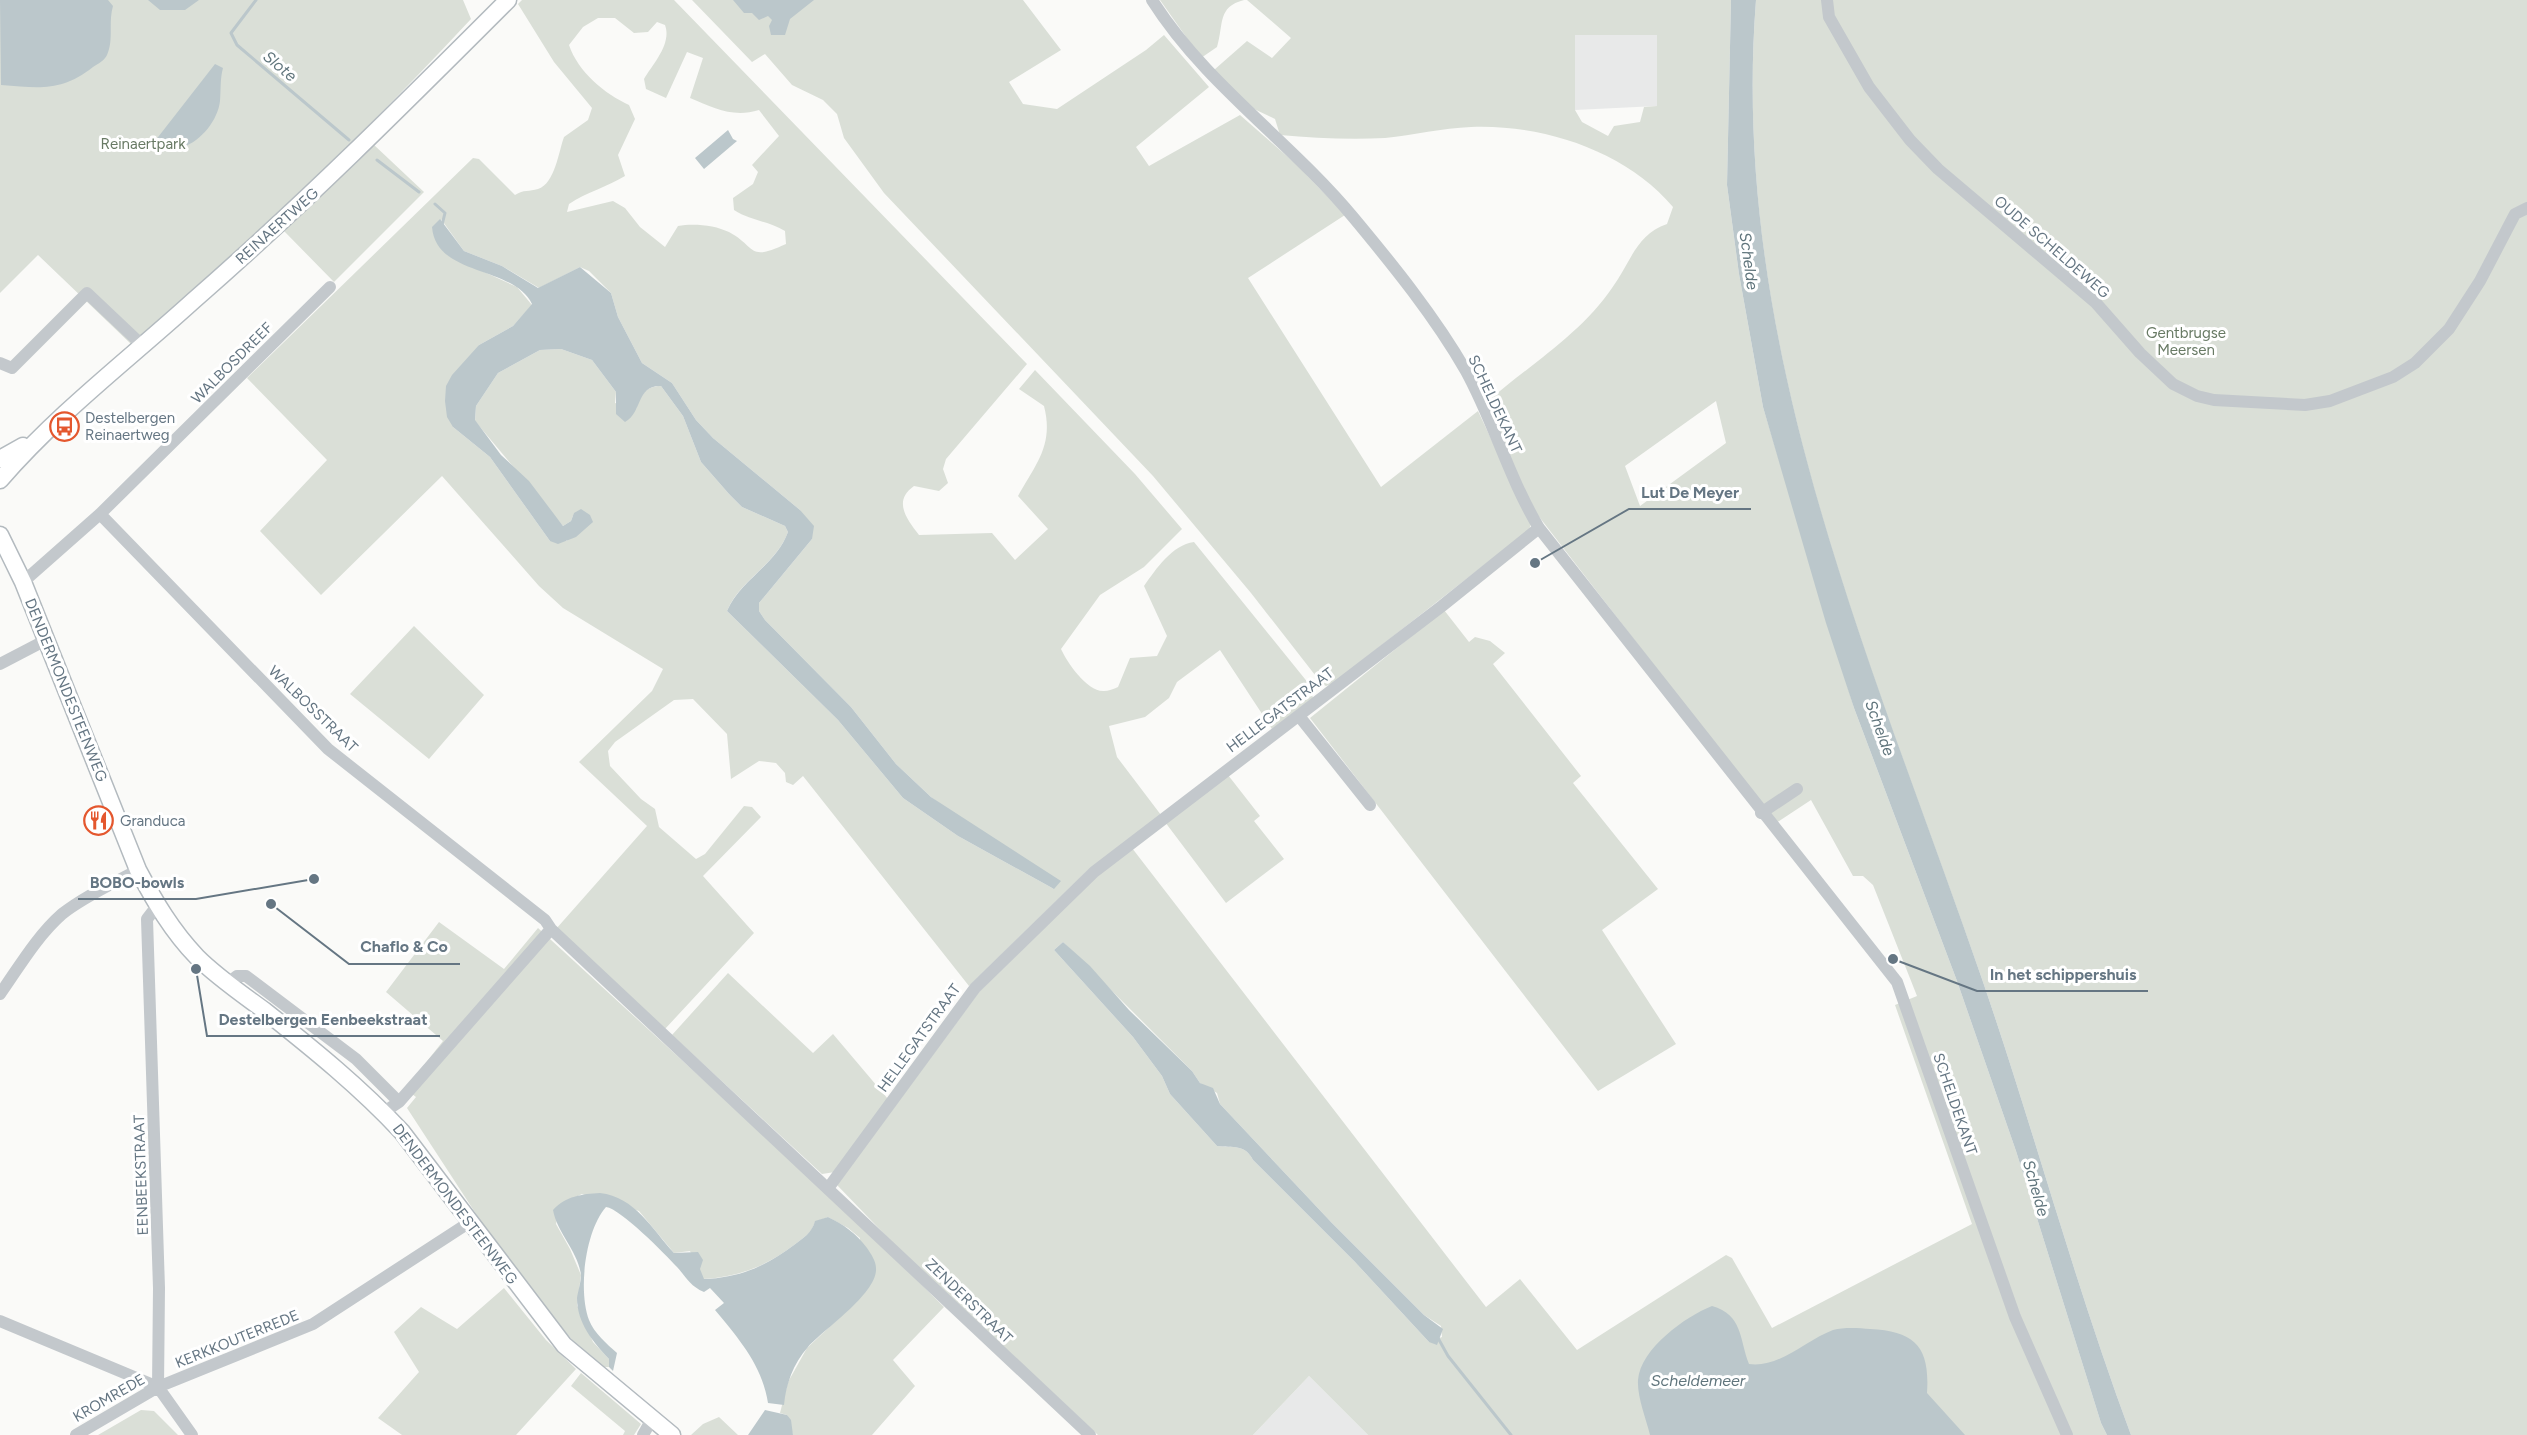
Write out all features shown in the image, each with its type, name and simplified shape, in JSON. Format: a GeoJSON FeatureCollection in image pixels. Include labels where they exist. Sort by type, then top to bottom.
{"type":"FeatureCollection","features":[{"type":"Feature","properties":{"kind":"main road","name":"REINAERTWEG"},"geometry":{"type":"LineString","coordinates":[[0,480],[35,440],[346,162],[508,0]]}},
{"type":"Feature","properties":{"kind":"main road","name":"REINAERTWEG"},"geometry":{"type":"LineString","coordinates":[[0,459],[35,440]]}},
{"type":"Feature","properties":{"kind":"main road","name":"DENDERMONDESTEENWEG"},"geometry":{"type":"LineString","coordinates":[[0,526],[2,539],[46,640],[138,870],[157,906],[197,957],[332,1065],[384,1112],[402,1132],[564,1345],[672,1435]]}},
{"type":"Feature","properties":{"kind":"street","name":"SCHELDEKANT"},"geometry":{"type":"LineString","coordinates":[[1152,0],[1171,28],[1203,66],[1341,203],[1445,338],[1478,395],[1509,470],[1539,528],[1761,813],[1897,982],[2015,1317],[2067,1435]]}},
{"type":"Feature","properties":{"kind":"street","name":"OUDE SCHELDEWEG"},"geometry":{"type":"LineString","coordinates":[[1824,0],[1829,17],[1869,87],[1910,140],[1938,169],[2096,303],[2140,353],[2174,384],[2197,396],[2214,400],[2305,405],[2330,401],[2393,377],[2415,363],[2449,329],[2480,280],[2515,214],[2527,208]]}},
{"type":"Feature","properties":{"kind":"street","name":"WALBOSDREEF"},"geometry":{"type":"LineString","coordinates":[[22,582],[100,514],[330,287]]}},
{"type":"Feature","properties":{"kind":"street"},"geometry":{"type":"LineString","coordinates":[[0,363],[12,368],[87,293],[142,345]]}},
{"type":"Feature","properties":{"kind":"street","name":"WALBOSSTRAAT"},"geometry":{"type":"LineString","coordinates":[[100,514],[328,749],[545,920],[551,929]]}},
{"type":"Feature","properties":{"kind":"street","name":"HELLEGATSTRAAT"},"geometry":{"type":"LineString","coordinates":[[829,1187],[981,982],[1094,872],[1299,716],[1539,528]]}},
{"type":"Feature","properties":{"kind":"street"},"geometry":{"type":"LineString","coordinates":[[0,664],[46,640]]}},
{"type":"Feature","properties":{"kind":"street"},"geometry":{"type":"LineString","coordinates":[[1299,716],[1370,805]]}},
{"type":"Feature","properties":{"kind":"street"},"geometry":{"type":"LineString","coordinates":[[1761,813],[1797,789]]}},
{"type":"Feature","properties":{"kind":"street"},"geometry":{"type":"LineString","coordinates":[[0,994],[41,937],[61,915],[84,898],[138,870]]}},
{"type":"Feature","properties":{"kind":"street","name":"EENBEEKSTRAAT"},"geometry":{"type":"LineString","coordinates":[[157,906],[147,919],[159,1288],[158,1387]]}},
{"type":"Feature","properties":{"kind":"street"},"geometry":{"type":"LineString","coordinates":[[384,1112],[399,1102],[551,929],[829,1187]]}},
{"type":"Feature","properties":{"kind":"street","name":"DENDERMONDESTEENWEG"},"geometry":{"type":"LineString","coordinates":[[228,982],[237,976],[246,976],[356,1059],[399,1102]]}},
{"type":"Feature","properties":{"kind":"street","name":"ZENDERSTRAAT"},"geometry":{"type":"LineString","coordinates":[[829,1187],[1090,1435]]}},
{"type":"Feature","properties":{"kind":"street","name":"KERKKOUTERREDE"},"geometry":{"type":"LineString","coordinates":[[158,1387],[313,1324],[470,1222]]}},
{"type":"Feature","properties":{"kind":"street"},"geometry":{"type":"LineString","coordinates":[[0,1322],[158,1387],[192,1435]]}},
{"type":"Feature","properties":{"kind":"street","name":"KROMREDE"},"geometry":{"type":"LineString","coordinates":[[76,1435],[158,1387]]}},
{"type":"Feature","properties":{"kind":"street"},"geometry":{"type":"LineString","coordinates":[[643,1435],[652,1419]]}},
{"type":"Feature","properties":{"kind":"shaded area"},"geometry":{"type":"Polygon","coordinates":[[[1575,35],[1657,35],[1657,106],[1575,110],[1575,35]]]}},
{"type":"Feature","properties":{"kind":"shaded area"},"geometry":{"type":"Polygon","coordinates":[[[1309,1376],[1368,1435],[1253,1435],[1309,1376]]]}},
{"type":"Feature","properties":{"kind":"green space","name":"Reinaertpark"},"geometry":{"type":"Polygon","coordinates":[[[0,0],[463,0],[471,19],[306,187],[220,267],[131,344],[38,255],[0,293],[0,0]]]}},
{"type":"Feature","properties":{"kind":"green space"},"geometry":{"type":"Polygon","coordinates":[[[522,0],[674,0],[1027,364],[946,459],[943,469],[948,483],[939,491],[914,486],[904,498],[906,516],[919,535],[992,533],[1015,560],[1048,529],[1018,496],[1042,454],[1047,432],[1044,406],[1019,389],[1035,370],[1135,474],[1182,529],[1144,567],[1100,595],[1061,649],[1085,682],[1098,690],[1113,689],[1118,687],[1130,658],[1157,656],[1167,636],[1144,586],[1159,565],[1172,553],[1194,542],[1309,684],[1313,698],[1272,729],[1220,650],[1177,682],[1169,698],[1145,717],[1109,726],[1117,757],[1161,815],[1087,871],[969,986],[803,776],[793,785],[786,782],[785,773],[776,763],[759,761],[731,779],[727,734],[693,699],[674,700],[615,742],[608,751],[610,766],[641,799],[655,809],[659,827],[696,859],[705,854],[744,806],[752,807],[761,817],[703,876],[754,933],[665,1029],[556,929],[647,826],[579,762],[652,691],[663,669],[563,608],[539,586],[442,476],[321,595],[260,531],[327,460],[247,378],[473,158],[479,159],[515,195],[538,189],[549,181],[564,137],[588,120],[592,108],[554,62],[518,4],[522,0]],[[598,18],[583,27],[569,45],[579,64],[593,81],[629,105],[635,119],[618,155],[625,176],[569,204],[567,212],[613,201],[625,208],[640,227],[665,247],[678,226],[690,225],[711,226],[729,232],[758,252],[765,252],[786,244],[785,231],[734,210],[733,198],[753,184],[758,172],[752,165],[779,136],[759,110],[732,112],[690,98],[703,58],[687,52],[666,98],[646,89],[644,79],[664,46],[665,25],[657,22],[648,32],[634,33],[615,18],[598,18]],[[441,219],[449,256],[517,287],[532,305],[513,326],[479,345],[453,427],[490,457],[550,541],[567,541],[574,513],[571,521],[563,526],[475,421],[476,406],[498,373],[540,350],[561,349],[592,360],[616,392],[615,403],[636,409],[644,392],[661,386],[683,416],[701,462],[729,494],[742,507],[785,526],[788,532],[782,544],[740,590],[727,611],[838,720],[903,798],[958,836],[1054,889],[931,797],[896,764],[851,707],[765,620],[759,611],[759,603],[812,539],[800,510],[713,438],[696,420],[672,383],[642,363],[618,317],[611,293],[589,271],[580,267],[539,288],[502,266],[464,251],[441,219]]]}},
{"type":"Feature","properties":{"kind":"green space"},"geometry":{"type":"Polygon","coordinates":[[[692,0],[1023,0],[1061,50],[1009,82],[1023,104],[1057,109],[1146,50],[1164,35],[1209,87],[1136,147],[1149,166],[1240,115],[1297,165],[1345,215],[1248,278],[1381,487],[1478,411],[1531,524],[1529,530],[1332,684],[1326,686],[1322,684],[1251,593],[1153,476],[884,193],[844,138],[837,114],[823,100],[792,85],[765,54],[752,62],[692,0]]]}},
{"type":"Feature","properties":{"kind":"green space"},"geometry":{"type":"Polygon","coordinates":[[[1160,0],[1244,0],[1235,3],[1225,12],[1217,47],[1201,58],[1160,0]]]}},
{"type":"Feature","properties":{"kind":"green space"},"geometry":{"type":"Polygon","coordinates":[[[1247,0],[1731,0],[1727,185],[1739,274],[1763,407],[1854,708],[1957,981],[2016,1151],[2101,1423],[2107,1435],[1368,1435],[1309,1376],[1253,1435],[1098,1435],[893,1243],[837,1185],[979,992],[1096,877],[1132,848],[1486,1307],[1520,1279],[1577,1350],[1726,1255],[1732,1258],[1772,1328],[1972,1224],[1895,1005],[1917,996],[1873,885],[1863,876],[1853,876],[1811,800],[1776,823],[1530,505],[1487,402],[1570,335],[1585,320],[1612,288],[1641,242],[1656,229],[1667,224],[1673,207],[1654,187],[1632,170],[1607,156],[1554,136],[1526,130],[1471,127],[1372,139],[1280,135],[1275,119],[1252,108],[1214,70],[1247,41],[1272,58],[1291,38],[1247,0]],[[1575,35],[1575,110],[1582,122],[1608,136],[1614,126],[1640,122],[1644,107],[1657,106],[1657,35],[1575,35]],[[1716,401],[1625,466],[1640,506],[1726,443],[1716,401]],[[1063,942],[1054,950],[1133,1037],[1162,1076],[1170,1094],[1217,1146],[1246,1151],[1355,1262],[1429,1342],[1442,1337],[1441,1326],[1424,1315],[1331,1222],[1220,1104],[1217,1093],[1200,1083],[1192,1071],[1063,942]]]}},
{"type":"Feature","properties":{"kind":"green space","name":"Gentbrugse Meersen"},"geometry":{"type":"Polygon","coordinates":[[[1756,0],[2527,0],[2527,1435],[2131,1435],[2091,1322],[1982,979],[1896,740],[1817,500],[1786,378],[1764,254],[1753,128],[1756,0]]]}},
{"type":"Feature","properties":{"kind":"green space"},"geometry":{"type":"Polygon","coordinates":[[[373,144],[424,192],[334,282],[284,231],[373,144]]]}},
{"type":"Feature","properties":{"kind":"green space"},"geometry":{"type":"Polygon","coordinates":[[[1444,610],[1469,642],[1475,637],[1490,641],[1505,653],[1493,664],[1581,776],[1573,783],[1658,889],[1602,930],[1676,1044],[1598,1091],[1310,718],[1444,610]]]}},
{"type":"Feature","properties":{"kind":"green space"},"geometry":{"type":"Polygon","coordinates":[[[414,626],[484,695],[429,759],[350,694],[414,626]]]}},
{"type":"Feature","properties":{"kind":"green space"},"geometry":{"type":"Polygon","coordinates":[[[1228,775],[1260,816],[1254,821],[1284,859],[1226,903],[1165,822],[1228,775]]]}},
{"type":"Feature","properties":{"kind":"green space"},"geometry":{"type":"Polygon","coordinates":[[[439,922],[504,969],[538,928],[856,1220],[944,1307],[893,1360],[915,1386],[872,1435],[793,1435],[787,1415],[780,1413],[788,1382],[807,1348],[857,1301],[860,1238],[828,1217],[815,1222],[804,1238],[784,1252],[752,1269],[728,1276],[703,1279],[690,1251],[674,1253],[639,1211],[582,1194],[559,1205],[556,1224],[581,1275],[577,1305],[593,1342],[609,1359],[609,1367],[600,1367],[579,1348],[510,1266],[407,1108],[416,1097],[405,1089],[443,1041],[386,992],[439,922]]]}},
{"type":"Feature","properties":{"kind":"green space"},"geometry":{"type":"Polygon","coordinates":[[[728,973],[813,1053],[833,1034],[888,1099],[835,1172],[822,1174],[672,1035],[728,973]]]}},
{"type":"Feature","properties":{"kind":"green space"},"geometry":{"type":"Polygon","coordinates":[[[504,1288],[546,1340],[576,1369],[516,1435],[402,1435],[378,1418],[419,1372],[394,1332],[421,1307],[457,1329],[504,1288]]]}},
{"type":"Feature","properties":{"kind":"green space"},"geometry":{"type":"Polygon","coordinates":[[[581,1373],[641,1424],[634,1435],[623,1435],[625,1431],[571,1386],[581,1373]]]}},
{"type":"Feature","properties":{"kind":"green space"},"geometry":{"type":"Polygon","coordinates":[[[141,1410],[154,1411],[178,1435],[98,1435],[141,1410]]]}},
{"type":"Feature","properties":{"kind":"green space"},"geometry":{"type":"Polygon","coordinates":[[[719,1417],[738,1435],[691,1435],[703,1424],[719,1417]]]}},
{"type":"Feature","properties":{"kind":"water"},"geometry":{"type":"Polygon","coordinates":[[[0,0],[108,0],[113,6],[110,43],[105,59],[71,81],[60,84],[39,87],[1,85],[0,0]]]}},
{"type":"Feature","properties":{"kind":"water"},"geometry":{"type":"Polygon","coordinates":[[[148,0],[199,0],[185,10],[160,10],[148,0]]]}},
{"type":"Feature","properties":{"kind":"water"},"geometry":{"type":"Polygon","coordinates":[[[733,0],[814,0],[790,19],[785,35],[771,35],[769,26],[772,20],[768,16],[759,20],[752,13],[744,13],[733,0]]]}},
{"type":"Feature","properties":{"kind":"water","name":"Schelde"},"geometry":{"type":"Polygon","coordinates":[[[1731,0],[1756,0],[1753,128],[1764,254],[1787,378],[1818,500],[1855,620],[1896,740],[1982,979],[2091,1322],[2131,1435],[2107,1435],[2101,1423],[2016,1151],[1957,981],[1854,708],[1826,623],[1763,407],[1739,274],[1727,185],[1731,0]]]}},
{"type":"Feature","properties":{"kind":"water"},"geometry":{"type":"Polygon","coordinates":[[[215,64],[223,68],[219,108],[212,122],[202,135],[190,144],[171,150],[161,147],[155,141],[215,64]]]}},
{"type":"Feature","properties":{"kind":"water"},"geometry":{"type":"Polygon","coordinates":[[[728,130],[733,139],[737,141],[704,169],[695,158],[728,130]]]}},
{"type":"Feature","properties":{"kind":"water"},"geometry":{"type":"Polygon","coordinates":[[[440,219],[464,251],[502,266],[538,288],[580,267],[611,293],[618,317],[642,363],[672,383],[696,420],[713,438],[800,510],[814,526],[812,539],[759,603],[759,611],[765,620],[851,707],[896,764],[931,797],[1061,881],[1054,889],[958,836],[903,798],[838,720],[727,611],[741,590],[783,544],[788,532],[785,526],[742,507],[729,494],[701,462],[683,416],[661,386],[653,387],[643,394],[635,412],[625,422],[616,414],[616,392],[592,360],[561,349],[540,350],[498,373],[476,406],[475,420],[501,455],[529,481],[563,526],[571,521],[574,513],[581,509],[590,515],[593,522],[576,537],[558,544],[550,541],[490,457],[453,427],[447,417],[445,401],[446,386],[452,375],[479,345],[513,326],[532,304],[522,292],[509,283],[460,263],[447,255],[437,243],[432,227],[440,219]]]}},
{"type":"Feature","properties":{"kind":"water"},"geometry":{"type":"Polygon","coordinates":[[[1063,942],[1090,966],[1129,1010],[1192,1071],[1200,1083],[1213,1088],[1220,1104],[1331,1222],[1424,1315],[1443,1329],[1437,1345],[1429,1342],[1355,1262],[1246,1151],[1217,1146],[1170,1094],[1162,1076],[1133,1037],[1054,950],[1063,942]]]}},
{"type":"Feature","properties":{"kind":"water"},"geometry":{"type":"Polygon","coordinates":[[[600,1193],[612,1196],[633,1207],[674,1253],[698,1252],[703,1260],[700,1269],[704,1279],[729,1276],[762,1265],[804,1237],[812,1229],[815,1221],[828,1217],[849,1230],[867,1248],[875,1263],[874,1278],[860,1299],[816,1339],[798,1360],[786,1389],[784,1405],[768,1403],[755,1365],[741,1342],[715,1310],[724,1303],[710,1288],[704,1292],[695,1287],[643,1233],[622,1215],[606,1207],[588,1246],[584,1293],[591,1325],[617,1353],[613,1371],[609,1367],[609,1359],[592,1339],[580,1316],[577,1298],[581,1278],[579,1266],[553,1210],[563,1202],[575,1197],[600,1193]]]}},
{"type":"Feature","properties":{"kind":"water","name":"Scheldemeer"},"geometry":{"type":"Polygon","coordinates":[[[1712,1306],[1722,1310],[1735,1321],[1749,1364],[1771,1362],[1782,1358],[1823,1334],[1837,1329],[1886,1330],[1909,1338],[1917,1345],[1926,1364],[1927,1393],[1965,1435],[1650,1435],[1639,1393],[1638,1380],[1641,1368],[1655,1346],[1666,1335],[1690,1317],[1712,1306]]]}},
{"type":"Feature","properties":{"kind":"water"},"geometry":{"type":"Polygon","coordinates":[[[765,1410],[787,1415],[791,1420],[793,1435],[748,1435],[765,1410]]]}},
{"type":"Feature","properties":{"kind":"waterway","name":"Slote"},"geometry":{"type":"LineString","coordinates":[[256,0],[231,33],[237,45],[349,140]]}},
{"type":"Feature","properties":{"kind":"waterway","name":"Slote"},"geometry":{"type":"LineString","coordinates":[[377,160],[419,192]]}},
{"type":"Feature","properties":{"kind":"waterway","name":"Slote"},"geometry":{"type":"LineString","coordinates":[[435,204],[445,213],[442,225]]}},
{"type":"Feature","properties":{"kind":"waterway"},"geometry":{"type":"LineString","coordinates":[[1438,1338],[1448,1356],[1511,1435]]}},
{"type":"Feature","properties":{"kind":"place","name":"Destelbergen Reinaertweg"},"geometry":{"type":"Point","coordinates":[64,427]}},
{"type":"Feature","properties":{"kind":"place","name":"Lut De Meyer"},"geometry":{"type":"Point","coordinates":[1535,563]}},
{"type":"Feature","properties":{"kind":"place","name":"Granduca"},"geometry":{"type":"Point","coordinates":[99,821]}},
{"type":"Feature","properties":{"kind":"place","name":"BOBO-bowls"},"geometry":{"type":"Point","coordinates":[314,879]}},
{"type":"Feature","properties":{"kind":"place","name":"Chaflo & Co"},"geometry":{"type":"Point","coordinates":[271,904]}},
{"type":"Feature","properties":{"kind":"place","name":"In het schippershuis"},"geometry":{"type":"Point","coordinates":[1893,959]}},
{"type":"Feature","properties":{"kind":"place","name":"Destelbergen Eenbeekstraat"},"geometry":{"type":"Point","coordinates":[196,969]}}]}
